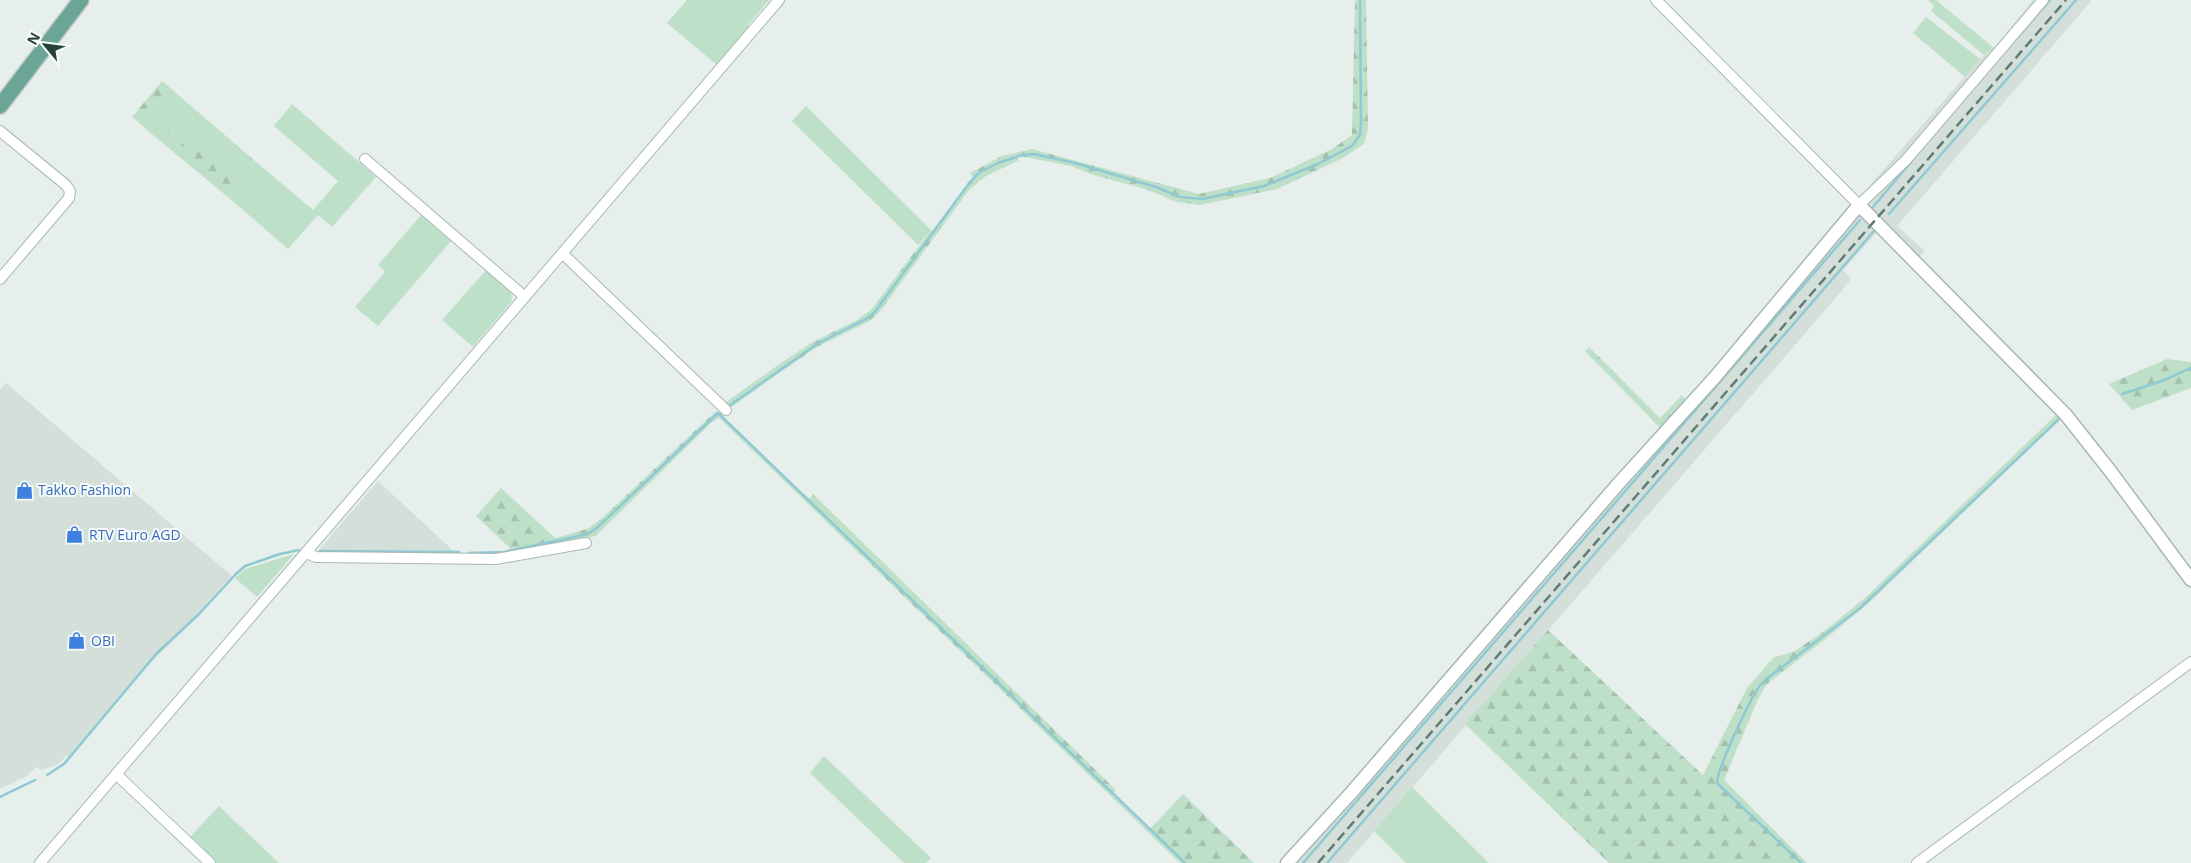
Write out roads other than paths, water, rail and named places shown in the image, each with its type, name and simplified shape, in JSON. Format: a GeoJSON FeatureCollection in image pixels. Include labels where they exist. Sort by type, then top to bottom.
{"type":"FeatureCollection","features":[{"type":"Feature","properties":{"kind":"main road"},"geometry":{"type":"LineString","coordinates":[[0,106],[81,0]]}},
{"type":"Feature","properties":{"kind":"street"},"geometry":{"type":"LineString","coordinates":[[40,863],[779,0]]}},
{"type":"Feature","properties":{"kind":"street"},"geometry":{"type":"LineString","coordinates":[[1656,0],[2066,415],[2112,472],[2191,580]]}},
{"type":"Feature","properties":{"kind":"street"},"geometry":{"type":"LineString","coordinates":[[1287,863],[1351,793],[1619,483],[1716,376],[1859,205],[1906,160],[2042,0]]}},
{"type":"Feature","properties":{"kind":"street"},"geometry":{"type":"LineString","coordinates":[[0,131],[70,191],[69,198],[0,279]]}},
{"type":"Feature","properties":{"kind":"street"},"geometry":{"type":"LineString","coordinates":[[365,159],[525,297]]}},
{"type":"Feature","properties":{"kind":"street"},"geometry":{"type":"LineString","coordinates":[[563,254],[726,410]]}},
{"type":"Feature","properties":{"kind":"street"},"geometry":{"type":"LineString","coordinates":[[306,553],[316,557],[496,559],[586,543]]}},
{"type":"Feature","properties":{"kind":"street"},"geometry":{"type":"LineString","coordinates":[[1916,863],[2191,662]]}},
{"type":"Feature","properties":{"kind":"street"},"geometry":{"type":"LineString","coordinates":[[116,774],[210,863]]}},
{"type":"Feature","properties":{"kind":"waterway"},"geometry":{"type":"LineString","coordinates":[[729,406],[817,344],[874,313],[970,182],[980,172],[998,163],[1022,155],[1034,154],[1075,163],[1156,187],[1180,197],[1202,199],[1264,186],[1318,164],[1352,146],[1360,135],[1361,122],[1360,0]]}},
{"type":"Feature","properties":{"kind":"waterway"},"geometry":{"type":"LineString","coordinates":[[2010,46],[2050,0]]}},
{"type":"Feature","properties":{"kind":"waterway"},"geometry":{"type":"LineString","coordinates":[[1889,214],[2076,0]]}},
{"type":"Feature","properties":{"kind":"waterway"},"geometry":{"type":"LineString","coordinates":[[1873,207],[1911,162]]}},
{"type":"Feature","properties":{"kind":"waterway"},"geometry":{"type":"LineString","coordinates":[[1303,863],[1860,220]]}},
{"type":"Feature","properties":{"kind":"waterway"},"geometry":{"type":"LineString","coordinates":[[1327,863],[1874,231]]}},
{"type":"Feature","properties":{"kind":"waterway"},"geometry":{"type":"LineString","coordinates":[[2122,394],[2162,381],[2191,368]]}},
{"type":"Feature","properties":{"kind":"waterway"},"geometry":{"type":"LineString","coordinates":[[718,413],[1185,863]]}},
{"type":"Feature","properties":{"kind":"waterway"},"geometry":{"type":"LineString","coordinates":[[469,553],[504,552],[588,534],[598,527],[718,413]]}},
{"type":"Feature","properties":{"kind":"waterway"},"geometry":{"type":"LineString","coordinates":[[1801,863],[1717,783],[1718,775],[1728,750],[1758,688],[1769,677],[1859,609],[2059,419]]}},
{"type":"Feature","properties":{"kind":"waterway"},"geometry":{"type":"LineString","coordinates":[[47,775],[64,764],[157,653],[198,615],[236,574],[245,566],[280,554],[299,550]]}},
{"type":"Feature","properties":{"kind":"waterway"},"geometry":{"type":"LineString","coordinates":[[320,551],[459,552]]}},
{"type":"Feature","properties":{"kind":"waterway"},"geometry":{"type":"LineString","coordinates":[[0,797],[35,780]]}},
{"type":"Feature","properties":{"kind":"railway"},"geometry":{"type":"LineString","coordinates":[[1318,863],[2066,0]]}},
{"type":"Feature","properties":{"kind":"place","name":"Takko Fashion"},"geometry":{"type":"Point","coordinates":[24,490]}},
{"type":"Feature","properties":{"kind":"place","name":"RTV Euro AGD"},"geometry":{"type":"Point","coordinates":[75,535]}},
{"type":"Feature","properties":{"kind":"place","name":"OBI"},"geometry":{"type":"Point","coordinates":[77,641]}}]}
